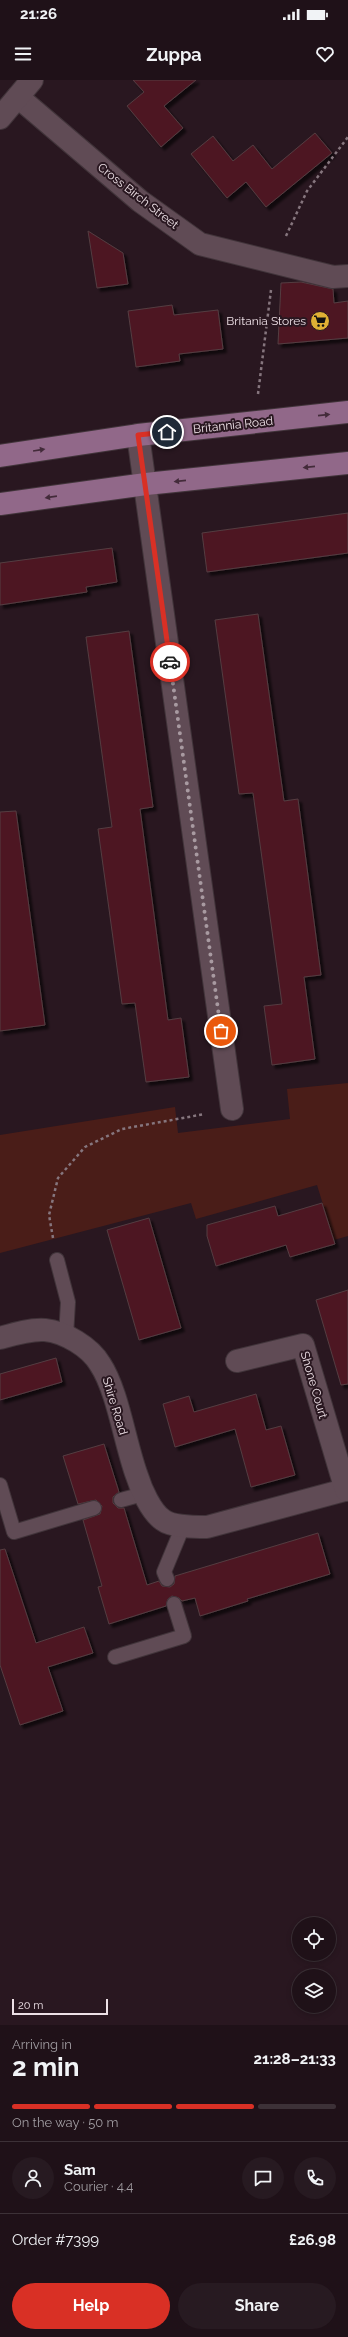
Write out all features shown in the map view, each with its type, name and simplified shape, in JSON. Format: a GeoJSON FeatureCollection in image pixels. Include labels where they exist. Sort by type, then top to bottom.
{"type":"FeatureCollection","features":[{"type":"Feature","properties":{"kind":"main road","name":"Britannia Road"},"geometry":{"type":"LineString","coordinates":[[0,456],[138,435],[348,412]]}},
{"type":"Feature","properties":{"kind":"main road"},"geometry":{"type":"LineString","coordinates":[[0,504],[146,484],[348,463]]}},
{"type":"Feature","properties":{"kind":"street"},"geometry":{"type":"LineString","coordinates":[[0,118],[32,80]]}},
{"type":"Feature","properties":{"kind":"street","name":"Cross Birch Street"},"geometry":{"type":"LineString","coordinates":[[18,97],[140,201],[200,244],[333,277],[348,276]]}},
{"type":"Feature","properties":{"kind":"street"},"geometry":{"type":"LineString","coordinates":[[138,435],[232,1109]]}},
{"type":"Feature","properties":{"kind":"street","name":"Shire Road"},"geometry":{"type":"LineString","coordinates":[[0,1338],[22,1332],[45,1330],[66,1336],[85,1348],[100,1363],[109,1382],[132,1465],[143,1494],[163,1521],[184,1526],[207,1527],[243,1519],[347,1490]]}},
{"type":"Feature","properties":{"kind":"street","name":"Shone Court"},"geometry":{"type":"LineString","coordinates":[[237,1362],[303,1346],[347,1490]]}},
{"type":"Feature","properties":{"kind":"lane"},"geometry":{"type":"LineString","coordinates":[[57,1260],[68,1302],[66,1336]]}},
{"type":"Feature","properties":{"kind":"lane"},"geometry":{"type":"LineString","coordinates":[[0,1485],[14,1532],[94,1508]]}},
{"type":"Feature","properties":{"kind":"lane"},"geometry":{"type":"LineString","coordinates":[[121,1500],[143,1494]]}},
{"type":"Feature","properties":{"kind":"lane"},"geometry":{"type":"LineString","coordinates":[[167,1579],[164,1572],[184,1526]]}},
{"type":"Feature","properties":{"kind":"lane"},"geometry":{"type":"LineString","coordinates":[[115,1657],[184,1636],[174,1604]]}},
{"type":"Feature","properties":{"kind":"path"},"geometry":{"type":"LineString","coordinates":[[266,393],[258,394],[275,262],[307,191],[348,137]]}},
{"type":"Feature","properties":{"kind":"path"},"geometry":{"type":"LineString","coordinates":[[57,1260],[49,1215],[58,1178],[85,1147],[122,1129],[232,1109]]}},
{"type":"Feature","properties":{"kind":"shaded area"},"geometry":{"type":"Polygon","coordinates":[[[348,1083],[348,1236],[334,1240],[317,1185],[196,1219],[191,1203],[0,1253],[0,1135],[175,1107],[178,1133],[290,1119],[287,1089],[348,1083]]]}},
{"type":"Feature","properties":{"kind":"building"},"geometry":{"type":"Polygon","coordinates":[[[133,80],[196,80],[164,106],[183,128],[161,147],[127,106],[144,92],[133,80]]]}},
{"type":"Feature","properties":{"kind":"building"},"geometry":{"type":"Polygon","coordinates":[[[315,133],[332,153],[266,207],[246,182],[227,198],[191,154],[213,136],[233,161],[253,145],[272,169],[315,133]]]}},
{"type":"Feature","properties":{"kind":"building"},"geometry":{"type":"Polygon","coordinates":[[[88,231],[123,253],[128,284],[97,288],[88,231]]]}},
{"type":"Feature","properties":{"kind":"building"},"geometry":{"type":"Polygon","coordinates":[[[301,282],[333,289],[334,303],[348,301],[348,338],[278,344],[281,283],[301,282]]]}},
{"type":"Feature","properties":{"kind":"building"},"geometry":{"type":"Polygon","coordinates":[[[172,305],[174,315],[218,310],[223,349],[179,354],[180,361],[136,367],[128,311],[172,305]]]}},
{"type":"Feature","properties":{"kind":"building"},"geometry":{"type":"Polygon","coordinates":[[[348,513],[348,553],[207,572],[202,533],[348,513]]]}},
{"type":"Feature","properties":{"kind":"building"},"geometry":{"type":"Polygon","coordinates":[[[112,548],[117,582],[86,587],[87,592],[0,605],[0,563],[112,548]]]}},
{"type":"Feature","properties":{"kind":"building"},"geometry":{"type":"Polygon","coordinates":[[[258,614],[284,801],[298,799],[321,975],[304,977],[315,1059],[272,1065],[264,1006],[282,1004],[253,793],[239,794],[215,620],[258,614]]]}},
{"type":"Feature","properties":{"kind":"building"},"geometry":{"type":"Polygon","coordinates":[[[129,631],[153,807],[140,809],[168,1020],[181,1018],[189,1077],[146,1082],[135,1003],[122,1004],[98,829],[112,827],[86,637],[129,631]]]}},
{"type":"Feature","properties":{"kind":"building"},"geometry":{"type":"Polygon","coordinates":[[[16,811],[45,1025],[0,1031],[0,812],[16,811]]]}},
{"type":"Feature","properties":{"kind":"building"},"geometry":{"type":"Polygon","coordinates":[[[322,1203],[335,1244],[290,1257],[286,1245],[216,1266],[207,1236],[207,1225],[275,1206],[278,1216],[322,1203]]]}},
{"type":"Feature","properties":{"kind":"building"},"geometry":{"type":"Polygon","coordinates":[[[149,1218],[181,1328],[139,1340],[107,1230],[149,1218]]]}},
{"type":"Feature","properties":{"kind":"building"},"geometry":{"type":"Polygon","coordinates":[[[348,1290],[348,1384],[341,1385],[316,1300],[348,1290]]]}},
{"type":"Feature","properties":{"kind":"building"},"geometry":{"type":"Polygon","coordinates":[[[56,1358],[62,1382],[0,1400],[0,1374],[56,1358]]]}},
{"type":"Feature","properties":{"kind":"building"},"geometry":{"type":"Polygon","coordinates":[[[256,1394],[266,1430],[281,1426],[295,1475],[251,1487],[235,1429],[175,1447],[163,1404],[189,1396],[194,1412],[256,1394]]]}},
{"type":"Feature","properties":{"kind":"building"},"geometry":{"type":"Polygon","coordinates":[[[104,1444],[119,1492],[113,1497],[113,1503],[118,1508],[124,1508],[147,1585],[159,1581],[162,1586],[170,1587],[174,1584],[175,1576],[318,1533],[330,1574],[247,1599],[248,1601],[200,1616],[195,1598],[182,1601],[179,1598],[172,1596],[168,1599],[166,1606],[109,1624],[98,1587],[102,1586],[83,1520],[100,1514],[102,1506],[96,1500],[78,1504],[63,1456],[104,1444]]]}},
{"type":"Feature","properties":{"kind":"building"},"geometry":{"type":"Polygon","coordinates":[[[5,1549],[36,1643],[84,1627],[93,1653],[48,1667],[63,1711],[20,1725],[0,1665],[0,1550],[5,1549]]]}},
{"type":"Feature","properties":{"kind":"way so far"},"geometry":{"type":"LineString","coordinates":[[170,662],[221,1031]]}},
{"type":"Feature","properties":{"kind":"place","name":"Britania Stores"},"geometry":{"type":"Point","coordinates":[320,321]}},
{"type":"Feature","properties":{"kind":"route"},"geometry":{"type":"LineString","coordinates":[[167,432],[138,435],[170,662]]}}]}
